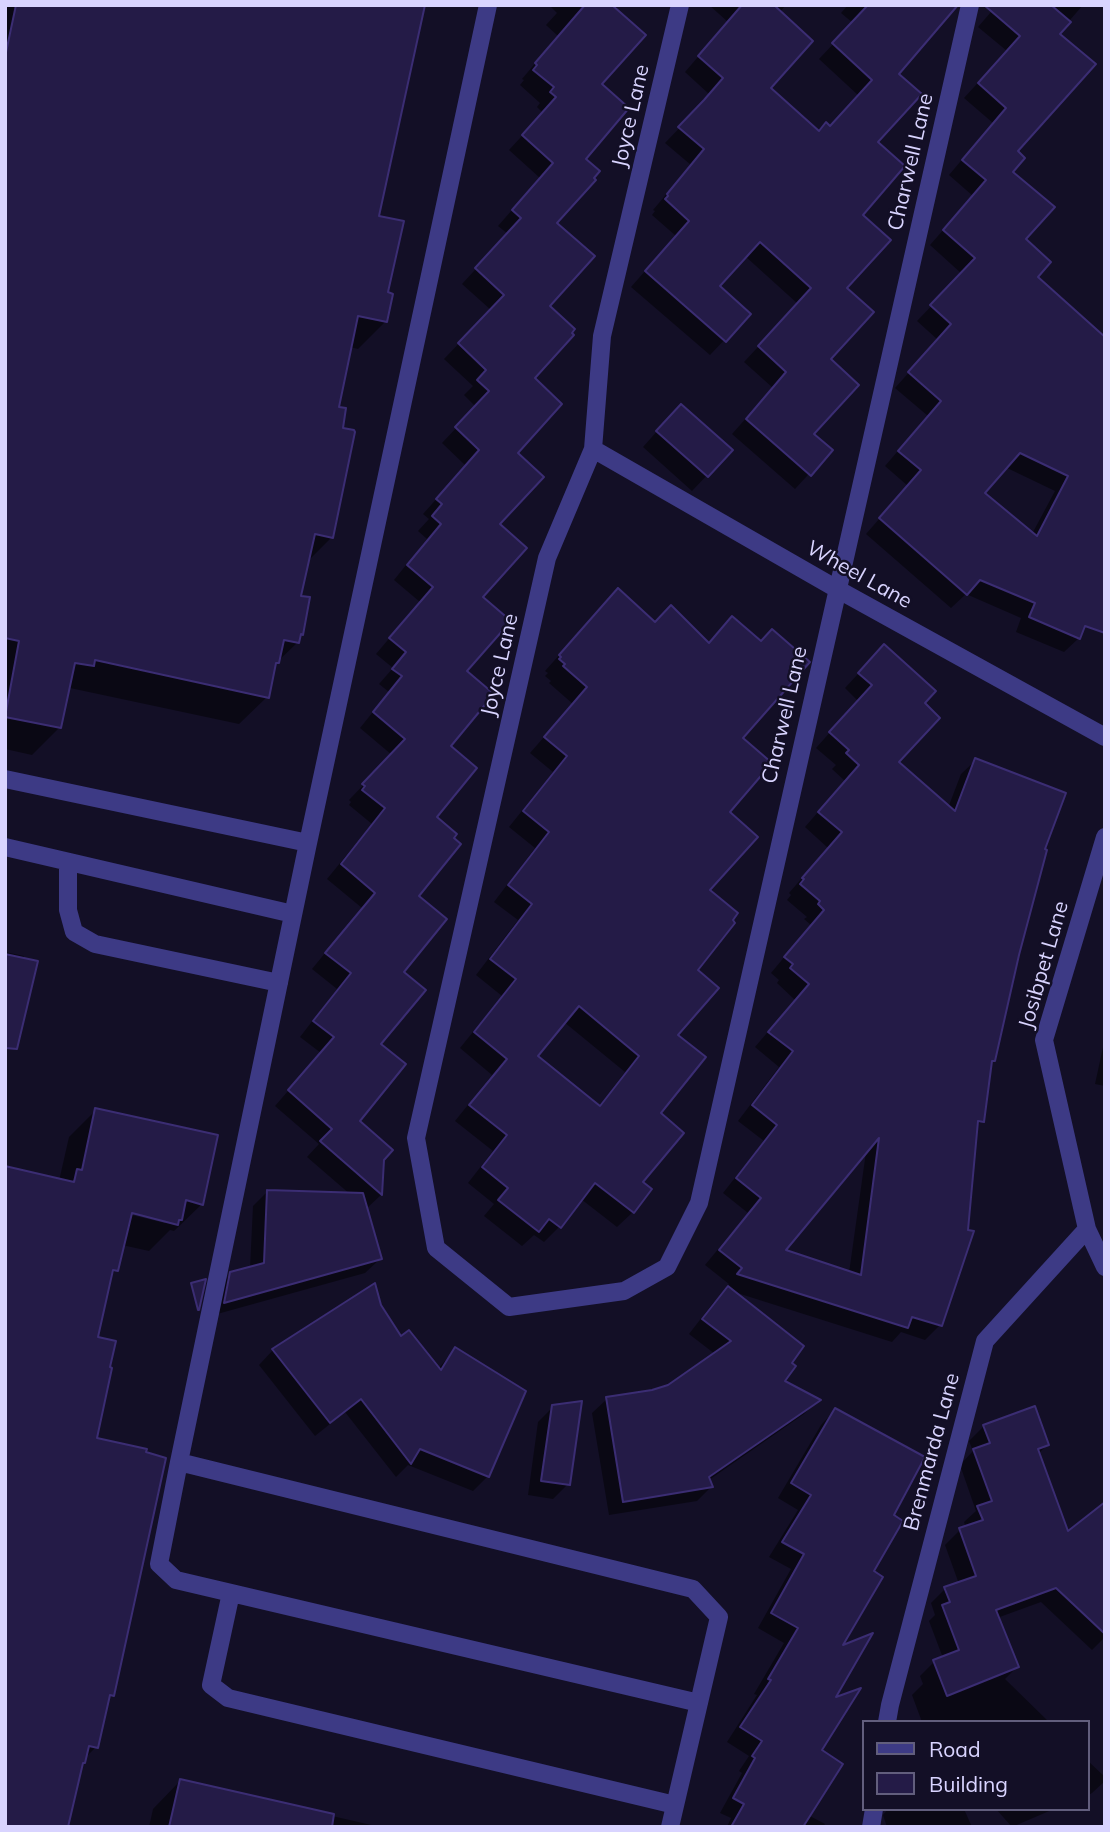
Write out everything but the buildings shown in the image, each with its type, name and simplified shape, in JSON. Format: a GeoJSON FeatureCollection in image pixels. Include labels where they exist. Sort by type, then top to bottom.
{"type":"FeatureCollection","features":[{"type":"Feature","properties":{"kind":"street"},"geometry":{"type":"LineString","coordinates":[[488,5],[293,914],[159,1564],[176,1580],[699,1703]]}},
{"type":"Feature","properties":{"kind":"street","name":"Joyce Lane"},"geometry":{"type":"LineString","coordinates":[[509,1307],[436,1248],[416,1138],[547,558],[593,449],[601,336],[680,5]]}},
{"type":"Feature","properties":{"kind":"street","name":"Charwell Lane"},"geometry":{"type":"LineString","coordinates":[[509,1307],[624,1291],[635,1285],[667,1267],[699,1203],[970,5]]}},
{"type":"Feature","properties":{"kind":"street","name":"Wheel Lane"},"geometry":{"type":"LineString","coordinates":[[593,449],[837,589],[1105,737]]}},
{"type":"Feature","properties":{"kind":"street"},"geometry":{"type":"LineString","coordinates":[[5,779],[308,843]]}},
{"type":"Feature","properties":{"kind":"street","name":"Josibpet Lane"},"geometry":{"type":"LineString","coordinates":[[1105,837],[1044,1040],[1087,1229],[1105,1267]]}},
{"type":"Feature","properties":{"kind":"street"},"geometry":{"type":"LineString","coordinates":[[5,847],[293,914]]}},
{"type":"Feature","properties":{"kind":"street"},"geometry":{"type":"LineString","coordinates":[[68,862],[68,910],[74,932],[95,944],[279,983]]}},
{"type":"Feature","properties":{"kind":"street","name":"Brenmarda Lane"},"geometry":{"type":"LineString","coordinates":[[887,1720],[985,1340],[1087,1229]]}},
{"type":"Feature","properties":{"kind":"street"},"geometry":{"type":"LineString","coordinates":[[178,1462],[693,1589],[719,1617],[670,1827]]}},
{"type":"Feature","properties":{"kind":"street"},"geometry":{"type":"LineString","coordinates":[[231,1593],[211,1685],[228,1698],[675,1805]]}}]}
